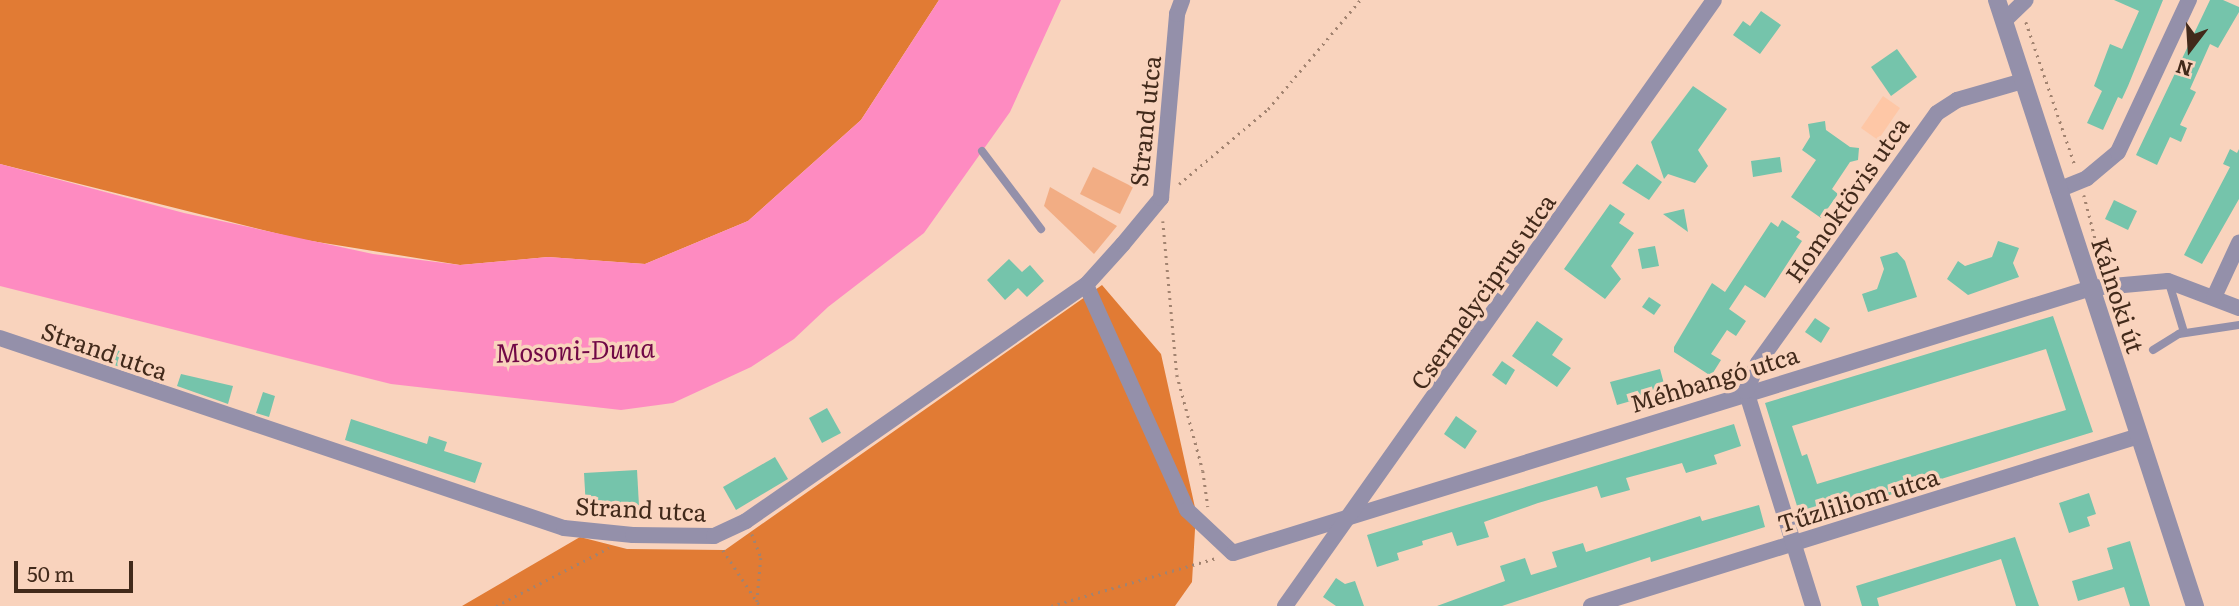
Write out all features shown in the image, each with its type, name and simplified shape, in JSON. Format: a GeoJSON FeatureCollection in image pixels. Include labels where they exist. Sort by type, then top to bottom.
{"type":"FeatureCollection","features":[{"type":"Feature","properties":{"kind":"street","name":"Strand utca"},"geometry":{"type":"LineString","coordinates":[[0,338],[565,528],[633,535],[714,536],[746,521],[1086,285],[1161,198],[1177,14],[1182,0]]}},
{"type":"Feature","properties":{"kind":"street","name":"Csermelyciprus utca"},"geometry":{"type":"LineString","coordinates":[[1284,606],[1351,517],[1714,0]]}},
{"type":"Feature","properties":{"kind":"street","name":"Kálnoki út"},"geometry":{"type":"LineString","coordinates":[[1997,0],[2194,606]]}},
{"type":"Feature","properties":{"kind":"street"},"geometry":{"type":"LineString","coordinates":[[2004,21],[2026,0]]}},
{"type":"Feature","properties":{"kind":"street"},"geometry":{"type":"LineString","coordinates":[[2058,190],[2087,178],[2118,152],[2189,0]]}},
{"type":"Feature","properties":{"kind":"street","name":"Homoktövis utca"},"geometry":{"type":"LineString","coordinates":[[1746,391],[1758,363],[1937,113],[1957,100],[2023,81]]}},
{"type":"Feature","properties":{"kind":"street"},"geometry":{"type":"LineString","coordinates":[[2214,297],[2239,243]]}},
{"type":"Feature","properties":{"kind":"street","name":"Méhbangó utca"},"geometry":{"type":"LineString","coordinates":[[1233,553],[1746,391],[2091,288],[2168,281]]}},
{"type":"Feature","properties":{"kind":"street"},"geometry":{"type":"LineString","coordinates":[[2168,281],[2239,308]]}},
{"type":"Feature","properties":{"kind":"street"},"geometry":{"type":"LineString","coordinates":[[1086,285],[1187,510],[1233,553]]}},
{"type":"Feature","properties":{"kind":"street"},"geometry":{"type":"LineString","coordinates":[[1746,391],[1813,606]]}},
{"type":"Feature","properties":{"kind":"street","name":"Tűzliliom utca"},"geometry":{"type":"LineString","coordinates":[[1591,606],[2138,436]]}},
{"type":"Feature","properties":{"kind":"lane"},"geometry":{"type":"LineString","coordinates":[[982,151],[1041,229]]}},
{"type":"Feature","properties":{"kind":"lane"},"geometry":{"type":"LineString","coordinates":[[2168,281],[2184,332]]}},
{"type":"Feature","properties":{"kind":"lane"},"geometry":{"type":"LineString","coordinates":[[2153,350],[2184,332],[2239,325]]}},
{"type":"Feature","properties":{"kind":"path"},"geometry":{"type":"LineString","coordinates":[[1210,530],[1203,471],[1177,375],[1161,198],[1268,109],[1360,0]]}},
{"type":"Feature","properties":{"kind":"path"},"geometry":{"type":"LineString","coordinates":[[746,521],[761,558],[757,601]]}},
{"type":"Feature","properties":{"kind":"path"},"geometry":{"type":"LineString","coordinates":[[496,606],[633,535]]}},
{"type":"Feature","properties":{"kind":"path"},"geometry":{"type":"LineString","coordinates":[[714,536],[760,606]]}},
{"type":"Feature","properties":{"kind":"path"},"geometry":{"type":"LineString","coordinates":[[1051,606],[1233,553]]}},
{"type":"Feature","properties":{"kind":"shaded area"},"geometry":{"type":"Polygon","coordinates":[[[0,0],[939,0],[861,120],[748,221],[645,264],[548,257],[460,265],[299,239],[0,164],[0,0]]]}},
{"type":"Feature","properties":{"kind":"shaded area"},"geometry":{"type":"Polygon","coordinates":[[[1883,96],[1900,108],[1878,140],[1861,128],[1883,96]]]}},
{"type":"Feature","properties":{"kind":"shaded area"},"geometry":{"type":"Polygon","coordinates":[[[1093,167],[1133,187],[1120,214],[1080,194],[1093,167]]]}},
{"type":"Feature","properties":{"kind":"shaded area"},"geometry":{"type":"Polygon","coordinates":[[[1050,187],[1117,226],[1094,254],[1044,206],[1050,187]]]}},
{"type":"Feature","properties":{"kind":"shaded area"},"geometry":{"type":"Polygon","coordinates":[[[1102,285],[1161,354],[1196,512],[1192,582],[1175,606],[462,606],[580,537],[627,549],[725,550],[1102,285]]]}},
{"type":"Feature","properties":{"kind":"water","name":"Mosoni-Duna"},"geometry":{"type":"Polygon","coordinates":[[[939,0],[1061,0],[1010,112],[924,233],[828,307],[794,339],[751,367],[673,403],[621,410],[391,384],[0,286],[0,164],[184,213],[373,254],[460,265],[548,257],[645,264],[748,221],[861,120],[939,0]]]}},
{"type":"Feature","properties":{"kind":"building"},"geometry":{"type":"Polygon","coordinates":[[[2114,0],[2163,0],[2122,99],[2118,97],[2103,130],[2087,123],[2102,91],[2094,86],[2110,44],[2122,49],[2139,11],[2114,0]]]}},
{"type":"Feature","properties":{"kind":"building"},"geometry":{"type":"Polygon","coordinates":[[[2210,0],[2223,0],[2239,7],[2239,12],[2218,48],[2210,44],[2190,89],[2196,92],[2180,125],[2187,128],[2181,142],[2170,137],[2157,165],[2136,155],[2210,0]]]}},
{"type":"Feature","properties":{"kind":"building"},"geometry":{"type":"Polygon","coordinates":[[[1761,11],[1781,25],[1760,54],[1733,35],[1743,21],[1750,26],[1761,11]]]}},
{"type":"Feature","properties":{"kind":"building"},"geometry":{"type":"Polygon","coordinates":[[[1897,49],[1917,77],[1891,96],[1871,67],[1897,49]]]}},
{"type":"Feature","properties":{"kind":"building"},"geometry":{"type":"Polygon","coordinates":[[[1693,86],[1727,109],[1698,150],[1708,166],[1695,183],[1668,174],[1664,179],[1651,142],[1693,86]]]}},
{"type":"Feature","properties":{"kind":"building"},"geometry":{"type":"Polygon","coordinates":[[[1825,121],[1826,130],[1850,147],[1859,148],[1858,160],[1850,162],[1832,189],[1838,194],[1821,218],[1791,197],[1816,160],[1802,150],[1810,137],[1808,124],[1825,121]]]}},
{"type":"Feature","properties":{"kind":"building"},"geometry":{"type":"Polygon","coordinates":[[[2230,149],[2237,153],[2239,149],[2239,199],[2202,264],[2184,255],[2230,167],[2223,164],[2230,149]]]}},
{"type":"Feature","properties":{"kind":"building"},"geometry":{"type":"Polygon","coordinates":[[[1780,157],[1782,172],[1753,177],[1751,161],[1780,157]]]}},
{"type":"Feature","properties":{"kind":"building"},"geometry":{"type":"Polygon","coordinates":[[[1637,164],[1662,182],[1649,200],[1622,183],[1637,164]]]}},
{"type":"Feature","properties":{"kind":"building"},"geometry":{"type":"Polygon","coordinates":[[[2114,200],[2137,211],[2128,230],[2105,219],[2114,200]]]}},
{"type":"Feature","properties":{"kind":"building"},"geometry":{"type":"Polygon","coordinates":[[[1610,204],[1625,214],[1619,223],[1634,233],[1611,266],[1621,279],[1605,299],[1564,269],[1610,204]]]}},
{"type":"Feature","properties":{"kind":"building"},"geometry":{"type":"Polygon","coordinates":[[[1684,209],[1688,232],[1663,214],[1684,209]]]}},
{"type":"Feature","properties":{"kind":"building"},"geometry":{"type":"Polygon","coordinates":[[[1782,220],[1800,232],[1796,237],[1802,241],[1765,298],[1745,285],[1729,309],[1746,321],[1736,336],[1727,330],[1711,354],[1721,360],[1711,376],[1674,352],[1674,347],[1712,283],[1725,292],[1771,222],[1778,227],[1782,220]]]}},
{"type":"Feature","properties":{"kind":"building"},"geometry":{"type":"Polygon","coordinates":[[[1998,241],[2019,248],[2013,263],[2019,277],[1968,295],[1947,279],[1958,261],[1965,266],[1992,257],[1998,241]]]}},
{"type":"Feature","properties":{"kind":"building"},"geometry":{"type":"Polygon","coordinates":[[[1655,246],[1659,266],[1642,269],[1638,249],[1655,246]]]}},
{"type":"Feature","properties":{"kind":"building"},"geometry":{"type":"Polygon","coordinates":[[[1897,252],[1905,261],[1917,297],[1868,312],[1862,294],[1877,289],[1884,269],[1880,257],[1897,252]]]}},
{"type":"Feature","properties":{"kind":"building"},"geometry":{"type":"Polygon","coordinates":[[[1009,259],[1022,272],[1030,265],[1044,281],[1027,297],[1018,288],[1005,300],[987,280],[1009,259]]]}},
{"type":"Feature","properties":{"kind":"building"},"geometry":{"type":"Polygon","coordinates":[[[1649,297],[1661,305],[1654,315],[1642,307],[1649,297]]]}},
{"type":"Feature","properties":{"kind":"building"},"geometry":{"type":"Polygon","coordinates":[[[2053,316],[2093,432],[1802,522],[1765,403],[2053,316]],[[2046,349],[1792,426],[1802,456],[1807,454],[1817,484],[2066,410],[2046,349]]]}},
{"type":"Feature","properties":{"kind":"building"},"geometry":{"type":"Polygon","coordinates":[[[1815,318],[1830,328],[1821,343],[1805,332],[1815,318]]]}},
{"type":"Feature","properties":{"kind":"building"},"geometry":{"type":"Polygon","coordinates":[[[1537,321],[1563,339],[1552,355],[1571,368],[1557,387],[1512,356],[1537,321]]]}},
{"type":"Feature","properties":{"kind":"building"},"geometry":{"type":"Polygon","coordinates":[[[116,350],[142,357],[138,373],[111,364],[116,350]]]}},
{"type":"Feature","properties":{"kind":"building"},"geometry":{"type":"Polygon","coordinates":[[[1502,361],[1515,370],[1506,385],[1492,375],[1502,361]]]}},
{"type":"Feature","properties":{"kind":"building"},"geometry":{"type":"Polygon","coordinates":[[[1660,369],[1666,391],[1617,405],[1610,382],[1660,369]]]}},
{"type":"Feature","properties":{"kind":"building"},"geometry":{"type":"Polygon","coordinates":[[[181,374],[233,386],[228,404],[177,386],[181,374]]]}},
{"type":"Feature","properties":{"kind":"building"},"geometry":{"type":"Polygon","coordinates":[[[263,392],[275,396],[269,417],[256,413],[263,392]]]}},
{"type":"Feature","properties":{"kind":"building"},"geometry":{"type":"Polygon","coordinates":[[[827,408],[841,433],[822,443],[809,418],[827,408]]]}},
{"type":"Feature","properties":{"kind":"building"},"geometry":{"type":"Polygon","coordinates":[[[1456,416],[1477,431],[1465,449],[1444,434],[1456,416]]]}},
{"type":"Feature","properties":{"kind":"building"},"geometry":{"type":"Polygon","coordinates":[[[351,419],[427,444],[429,436],[447,442],[444,451],[482,463],[475,483],[345,440],[351,419]]]}},
{"type":"Feature","properties":{"kind":"building"},"geometry":{"type":"Polygon","coordinates":[[[1734,424],[1741,446],[1714,455],[1717,464],[1686,473],[1682,463],[1626,478],[1630,490],[1601,498],[1597,486],[1538,503],[1484,522],[1489,537],[1457,546],[1452,532],[1422,541],[1423,545],[1397,553],[1399,560],[1377,567],[1367,535],[1734,424]]]}},
{"type":"Feature","properties":{"kind":"building"},"geometry":{"type":"Polygon","coordinates":[[[775,457],[788,479],[736,510],[723,487],[775,457]]]}},
{"type":"Feature","properties":{"kind":"building"},"geometry":{"type":"Polygon","coordinates":[[[637,470],[639,506],[586,508],[584,473],[637,470]]]}},
{"type":"Feature","properties":{"kind":"building"},"geometry":{"type":"Polygon","coordinates":[[[2089,493],[2096,514],[2087,517],[2090,526],[2069,533],[2059,503],[2089,493]]]}},
{"type":"Feature","properties":{"kind":"building"},"geometry":{"type":"Polygon","coordinates":[[[1759,505],[1765,527],[1651,562],[1650,557],[1502,606],[1437,606],[1505,581],[1500,566],[1525,558],[1531,575],[1557,567],[1552,552],[1583,543],[1586,552],[1700,516],[1702,521],[1759,505]]]}},
{"type":"Feature","properties":{"kind":"building"},"geometry":{"type":"Polygon","coordinates":[[[2015,537],[2039,606],[2016,606],[2001,559],[1877,598],[1879,606],[1862,606],[1856,586],[2015,537]]]}},
{"type":"Feature","properties":{"kind":"building"},"geometry":{"type":"Polygon","coordinates":[[[2130,541],[2150,606],[2130,606],[2124,587],[2078,601],[2072,581],[2113,569],[2107,548],[2130,541]]]}},
{"type":"Feature","properties":{"kind":"building"},"geometry":{"type":"Polygon","coordinates":[[[1336,578],[1345,584],[1355,581],[1364,606],[1336,606],[1323,597],[1336,578]]]}}]}
